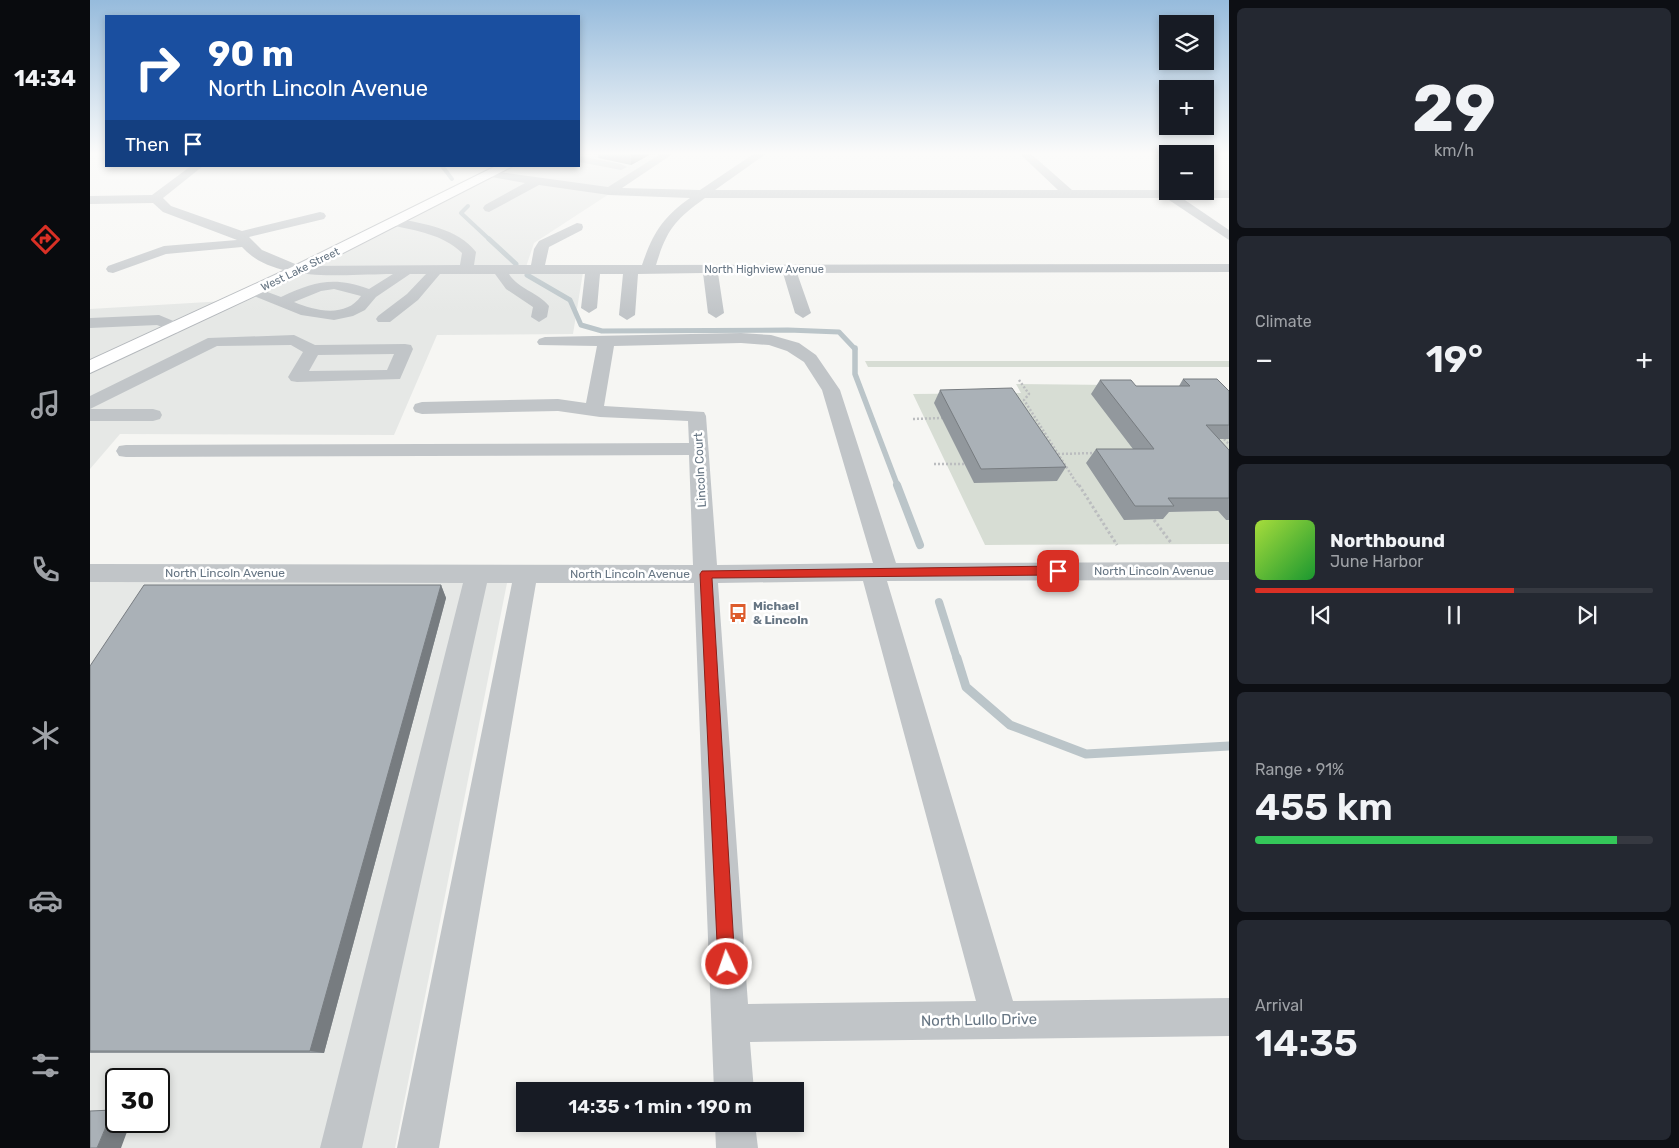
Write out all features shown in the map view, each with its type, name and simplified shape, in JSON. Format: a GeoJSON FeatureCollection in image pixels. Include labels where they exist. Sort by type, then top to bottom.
{"type":"FeatureCollection","features":[{"type":"Feature","properties":{"kind":"main road","name":"West Lake Street"},"geometry":{"type":"LineString","coordinates":[[90,368],[298,270],[427,207]]}},
{"type":"Feature","properties":{"kind":"street"},"geometry":{"type":"LineString","coordinates":[[166,207],[242,239],[255,252],[298,270]]}},
{"type":"Feature","properties":{"kind":"street"},"geometry":{"type":"LineString","coordinates":[[648,269],[661,231],[689,207]]}},
{"type":"Feature","properties":{"kind":"street"},"geometry":{"type":"LineString","coordinates":[[1187,207],[1229,236]]}},
{"type":"Feature","properties":{"kind":"street"},"geometry":{"type":"LineString","coordinates":[[113,269],[164,250],[242,239],[320,216]]}},
{"type":"Feature","properties":{"kind":"street"},"geometry":{"type":"LineString","coordinates":[[396,222],[437,232],[458,240],[469,252],[467,269]]}},
{"type":"Feature","properties":{"kind":"street"},"geometry":{"type":"LineString","coordinates":[[537,269],[541,249],[544,244],[577,227]]}},
{"type":"Feature","properties":{"kind":"street","name":"North Highview Avenue"},"geometry":{"type":"LineString","coordinates":[[298,270],[1229,268]]}},
{"type":"Feature","properties":{"kind":"street"},"geometry":{"type":"LineString","coordinates":[[500,269],[504,280],[535,299],[541,306],[539,317]]}},
{"type":"Feature","properties":{"kind":"street"},"geometry":{"type":"LineString","coordinates":[[589,308],[593,269]]}},
{"type":"Feature","properties":{"kind":"street"},"geometry":{"type":"LineString","coordinates":[[627,315],[631,269]]}},
{"type":"Feature","properties":{"kind":"street"},"geometry":{"type":"LineString","coordinates":[[710,269],[716,313]]}},
{"type":"Feature","properties":{"kind":"street"},"geometry":{"type":"LineString","coordinates":[[789,269],[803,314]]}},
{"type":"Feature","properties":{"kind":"street"},"geometry":{"type":"LineString","coordinates":[[254,291],[314,314],[332,316],[359,307],[369,294],[398,279],[407,270]]}},
{"type":"Feature","properties":{"kind":"street"},"geometry":{"type":"LineString","coordinates":[[384,320],[407,303],[436,270]]}},
{"type":"Feature","properties":{"kind":"street"},"geometry":{"type":"LineString","coordinates":[[282,302],[317,286],[334,283],[369,294]]}},
{"type":"Feature","properties":{"kind":"street"},"geometry":{"type":"LineString","coordinates":[[90,323],[145,319],[159,320],[203,346]]}},
{"type":"Feature","properties":{"kind":"street"},"geometry":{"type":"LineString","coordinates":[[545,342],[741,338],[771,340],[793,347],[810,359],[830,390],[1000,1020]]}},
{"type":"Feature","properties":{"kind":"street"},"geometry":{"type":"LineString","coordinates":[[90,403],[214,341],[294,340],[312,350],[405,349],[394,375],[297,377],[312,350]]}},
{"type":"Feature","properties":{"kind":"street"},"geometry":{"type":"LineString","coordinates":[[594,410],[606,340]]}},
{"type":"Feature","properties":{"kind":"street","name":"Lincoln Court"},"geometry":{"type":"LineString","coordinates":[[422,408],[558,405],[594,410],[697,416],[733,1082]]}},
{"type":"Feature","properties":{"kind":"street"},"geometry":{"type":"LineString","coordinates":[[90,415],[153,415]]}},
{"type":"Feature","properties":{"kind":"street"},"geometry":{"type":"LineString","coordinates":[[126,451],[699,449]]}},
{"type":"Feature","properties":{"kind":"street","name":"North Lincoln Avenue"},"geometry":{"type":"LineString","coordinates":[[90,573],[706,574],[1229,571]]}},
{"type":"Feature","properties":{"kind":"street"},"geometry":{"type":"LineString","coordinates":[[143,595],[158,573]]}},
{"type":"Feature","properties":{"kind":"street"},"geometry":{"type":"LineString","coordinates":[[342,1148],[477,574]]}},
{"type":"Feature","properties":{"kind":"street"},"geometry":{"type":"LineString","coordinates":[[418,1148],[526,574]]}},
{"type":"Feature","properties":{"kind":"street","name":"North Lullo Drive"},"geometry":{"type":"LineString","coordinates":[[730,1023],[1229,1017]]}},
{"type":"Feature","properties":{"kind":"street"},"geometry":{"type":"LineString","coordinates":[[736,1132],[737,1148]]}},
{"type":"Feature","properties":{"kind":"path"},"geometry":{"type":"LineString","coordinates":[[1019,380],[1029,394],[1024,400],[1117,545]]}},
{"type":"Feature","properties":{"kind":"path"},"geometry":{"type":"LineString","coordinates":[[1025,417],[1034,416]]}},
{"type":"Feature","properties":{"kind":"path"},"geometry":{"type":"LineString","coordinates":[[913,419],[942,418]]}},
{"type":"Feature","properties":{"kind":"path"},"geometry":{"type":"LineString","coordinates":[[1224,439],[1229,444]]}},
{"type":"Feature","properties":{"kind":"path"},"geometry":{"type":"LineString","coordinates":[[1058,454],[1098,453]]}},
{"type":"Feature","properties":{"kind":"path"},"geometry":{"type":"LineString","coordinates":[[1054,462],[1063,462]]}},
{"type":"Feature","properties":{"kind":"path"},"geometry":{"type":"LineString","coordinates":[[934,464],[964,464]]}},
{"type":"Feature","properties":{"kind":"path"},"geometry":{"type":"LineString","coordinates":[[1154,520],[1172,544]]}},
{"type":"Feature","properties":{"kind":"shaded area"},"geometry":{"type":"Polygon","coordinates":[[[430,207],[590,207],[534,243],[526,267],[307,268],[430,207]]]}},
{"type":"Feature","properties":{"kind":"shaded area"},"geometry":{"type":"Polygon","coordinates":[[[299,272],[583,272],[573,334],[437,335],[394,435],[120,434],[90,469],[90,371],[299,272]]]}},
{"type":"Feature","properties":{"kind":"shaded area"},"geometry":{"type":"Polygon","coordinates":[[[225,301],[90,363],[90,309],[225,301]]]}},
{"type":"Feature","properties":{"kind":"shaded area"},"geometry":{"type":"Polygon","coordinates":[[[865,361],[1229,361],[1229,367],[868,367],[865,361]]]}},
{"type":"Feature","properties":{"kind":"shaded area"},"geometry":{"type":"Polygon","coordinates":[[[1016,384],[1113,385],[1229,439],[1229,478],[1157,512],[1218,511],[1226,520],[1229,520],[1229,544],[985,545],[913,394],[1021,393],[1016,384]]]}},
{"type":"Feature","properties":{"kind":"shaded area"},"geometry":{"type":"Polygon","coordinates":[[[90,582],[507,583],[395,1148],[90,1148],[90,582]]]}},
{"type":"Feature","properties":{"kind":"building"},"geometry":{"type":"Polygon","coordinates":[[[1183,379],[1217,379],[1229,391],[1229,425],[1206,425],[1229,450],[1229,498],[1168,498],[1174,506],[1135,506],[1096,449],[1154,449],[1100,380],[1131,380],[1136,386],[1190,386],[1183,379]]]}},
{"type":"Feature","properties":{"kind":"building"},"geometry":{"type":"Polygon","coordinates":[[[1012,388],[1066,467],[981,469],[940,390],[1012,388]]]}},
{"type":"Feature","properties":{"kind":"building"},"geometry":{"type":"Polygon","coordinates":[[[144,585],[441,585],[310,1051],[90,1051],[90,666],[144,585]]]}},
{"type":"Feature","properties":{"kind":"building"},"geometry":{"type":"Polygon","coordinates":[[[105,1110],[105,1129],[97,1148],[90,1148],[90,1111],[105,1110]]]}},
{"type":"Feature","properties":{"kind":"waterway"},"geometry":{"type":"LineString","coordinates":[[467,207],[461,213],[490,240]]}},
{"type":"Feature","properties":{"kind":"waterway"},"geometry":{"type":"LineString","coordinates":[[489,239],[516,264]]}},
{"type":"Feature","properties":{"kind":"waterway"},"geometry":{"type":"LineString","coordinates":[[527,275],[570,300],[581,325],[602,331],[788,330],[839,332],[855,349]]}},
{"type":"Feature","properties":{"kind":"waterway"},"geometry":{"type":"LineString","coordinates":[[855,349],[855,374],[898,487]]}},
{"type":"Feature","properties":{"kind":"waterway"},"geometry":{"type":"LineString","coordinates":[[897,485],[920,545]]}},
{"type":"Feature","properties":{"kind":"waterway"},"geometry":{"type":"LineString","coordinates":[[939,602],[957,659]]}},
{"type":"Feature","properties":{"kind":"waterway"},"geometry":{"type":"LineString","coordinates":[[957,658],[966,687],[1010,725],[1086,754],[1229,746]]}},
{"type":"Feature","properties":{"kind":"place","name":"Michael & Lincoln"},"geometry":{"type":"Point","coordinates":[738,613]}},
{"type":"Feature","properties":{"kind":"route"},"geometry":{"type":"LineString","coordinates":[[727,964],[706,574],[1058,571]]}}]}
